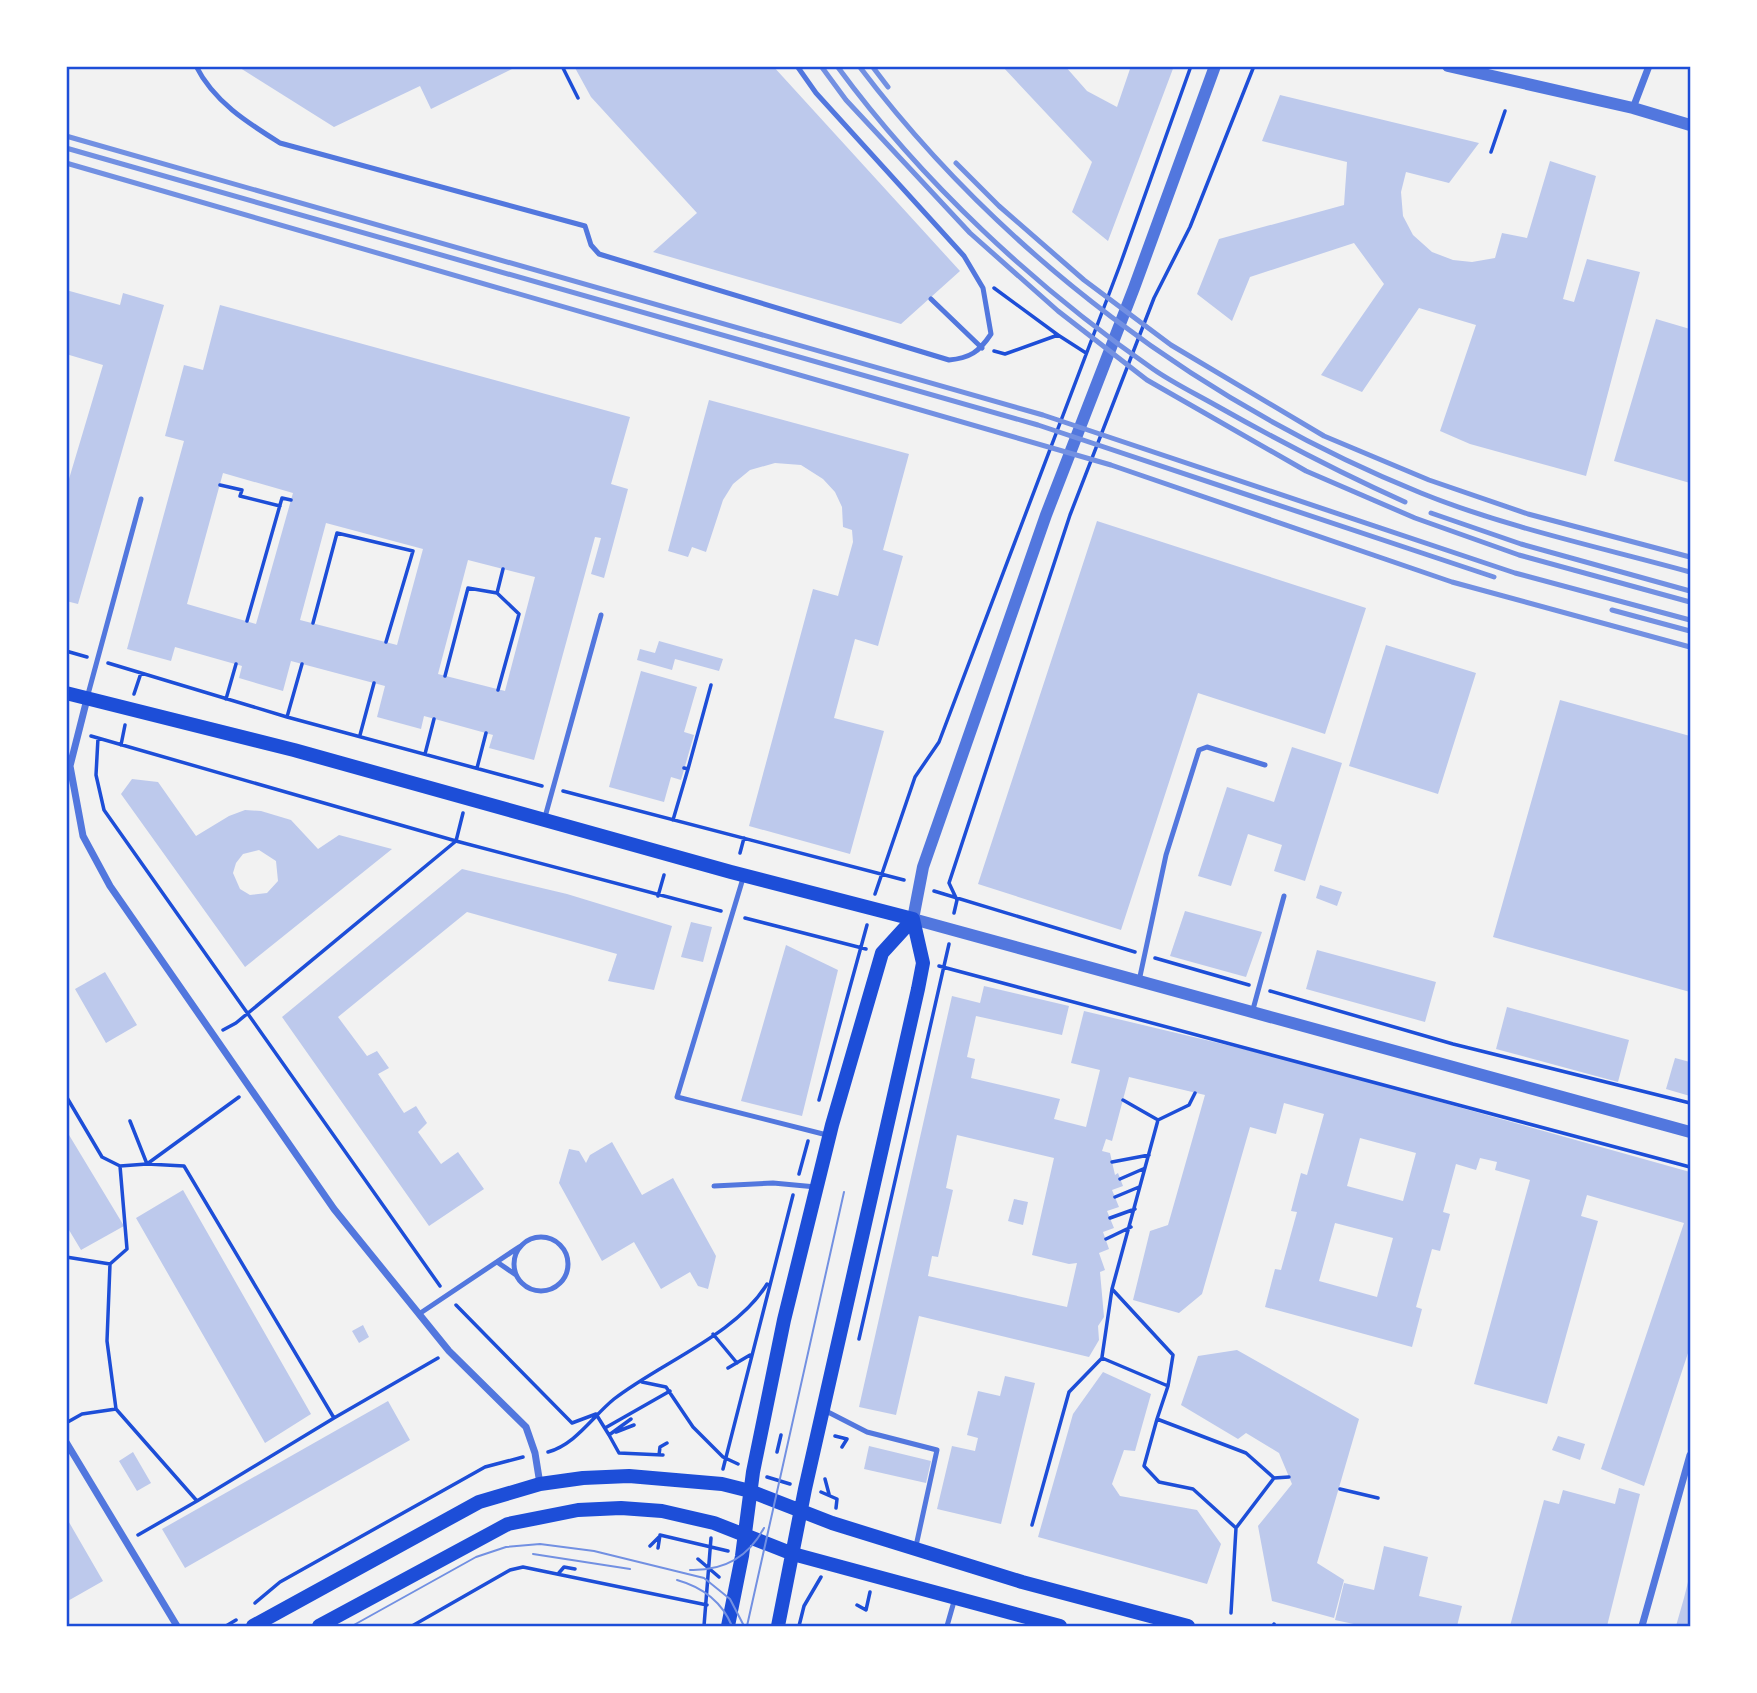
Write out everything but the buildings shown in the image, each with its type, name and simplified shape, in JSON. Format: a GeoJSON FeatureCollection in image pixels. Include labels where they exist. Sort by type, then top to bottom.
{"type":"FeatureCollection","features":[{"type":"Feature","properties":{"kind":"main road"},"geometry":{"type":"LineString","coordinates":[[66,693],[294,750],[913,919]]}},
{"type":"Feature","properties":{"kind":"main road"},"geometry":{"type":"LineString","coordinates":[[778,1626],[805,1489],[923,963],[913,919]]}},
{"type":"Feature","properties":{"kind":"main road"},"geometry":{"type":"LineString","coordinates":[[728,1626],[753,1472],[784,1320],[829,1135],[882,953],[913,919]]}},
{"type":"Feature","properties":{"kind":"main road"},"geometry":{"type":"LineString","coordinates":[[253,1626],[456,1513],[490,1498],[540,1485],[583,1478],[629,1476],[722,1484],[750,1491],[915,1549],[1022,1582],[1188,1626]]}},
{"type":"Feature","properties":{"kind":"main road"},"geometry":{"type":"LineString","coordinates":[[319,1626],[508,1524],[578,1510],[645,1509],[714,1523],[793,1554],[1060,1626]]}},
{"type":"Feature","properties":{"kind":"street"},"geometry":{"type":"LineString","coordinates":[[1215,66],[1135,288],[1046,516],[923,867],[913,919],[1690,1132]]}},
{"type":"Feature","properties":{"kind":"street"},"geometry":{"type":"LineString","coordinates":[[1448,66],[1633,108],[1690,125]]}},
{"type":"Feature","properties":{"kind":"street"},"geometry":{"type":"LineString","coordinates":[[1633,108],[1649,66]]}},
{"type":"Feature","properties":{"kind":"street"},"geometry":{"type":"LineString","coordinates":[[87,698],[70,766],[83,836],[110,886],[334,1209],[449,1351],[526,1427],[536,1454],[540,1485]]}},
{"type":"Feature","properties":{"kind":"street"},"geometry":{"type":"LineString","coordinates":[[66,1443],[177,1626]]}},
{"type":"Feature","properties":{"kind":"street"},"geometry":{"type":"LineString","coordinates":[[1642,1626],[1672,1510],[1690,1455]]}},
{"type":"Feature","properties":{"kind":"lane"},"geometry":{"type":"LineString","coordinates":[[196,66],[203,80],[237,116],[280,143],[585,226],[591,245],[599,254],[949,360],[968,358],[982,348],[991,334],[983,288],[964,256],[816,93],[797,66]]}},
{"type":"Feature","properties":{"kind":"lane"},"geometry":{"type":"LineString","coordinates":[[931,299],[982,348]]}},
{"type":"Feature","properties":{"kind":"lane"},"geometry":{"type":"LineString","coordinates":[[87,698],[141,499]]}},
{"type":"Feature","properties":{"kind":"lane"},"geometry":{"type":"LineString","coordinates":[[544,819],[601,615]]}},
{"type":"Feature","properties":{"kind":"lane"},"geometry":{"type":"LineString","coordinates":[[1139,981],[1166,855],[1199,750],[1207,747],[1265,765]]}},
{"type":"Feature","properties":{"kind":"lane"},"geometry":{"type":"LineString","coordinates":[[744,875],[677,1097],[829,1135]]}},
{"type":"Feature","properties":{"kind":"lane"},"geometry":{"type":"LineString","coordinates":[[1252,1013],[1284,895]]}},
{"type":"Feature","properties":{"kind":"lane"},"geometry":{"type":"LineString","coordinates":[[714,1186],[796,1183],[816,1187]]}},
{"type":"Feature","properties":{"kind":"lane"},"geometry":{"type":"LineString","coordinates":[[419,1314],[521,1245],[536,1237],[552,1239],[565,1252],[568,1270],[558,1285],[541,1291],[532,1289],[497,1262]]}},
{"type":"Feature","properties":{"kind":"lane"},"geometry":{"type":"LineString","coordinates":[[518,1278],[514,1261],[521,1245]]}},
{"type":"Feature","properties":{"kind":"lane"},"geometry":{"type":"LineString","coordinates":[[823,1410],[839,1415],[867,1432],[937,1450],[915,1549]]}},
{"type":"Feature","properties":{"kind":"lane"},"geometry":{"type":"LineString","coordinates":[[947,1626],[955,1598]]}},
{"type":"Feature","properties":{"kind":"lane"},"geometry":{"type":"LineString","coordinates":[[951,1613],[954,1626]]}},
{"type":"Feature","properties":{"kind":"path"},"geometry":{"type":"LineString","coordinates":[[562,66],[578,98]]}},
{"type":"Feature","properties":{"kind":"path"},"geometry":{"type":"LineString","coordinates":[[723,1457],[731,1443],[750,1354],[881,874],[915,778],[939,743],[1191,66]]}},
{"type":"Feature","properties":{"kind":"path"},"geometry":{"type":"LineString","coordinates":[[857,1346],[945,967],[957,900],[948,883],[1070,515],[1154,298],[1190,227],[1254,67]]}},
{"type":"Feature","properties":{"kind":"path"},"geometry":{"type":"LineString","coordinates":[[1491,152],[1505,111]]}},
{"type":"Feature","properties":{"kind":"path"},"geometry":{"type":"LineString","coordinates":[[983,288],[998,289],[1086,353]]}},
{"type":"Feature","properties":{"kind":"path"},"geometry":{"type":"LineString","coordinates":[[982,348],[1006,354],[1058,335]]}},
{"type":"Feature","properties":{"kind":"path"},"geometry":{"type":"LineString","coordinates":[[220,485],[242,490],[240,496],[280,506]]}},
{"type":"Feature","properties":{"kind":"path"},"geometry":{"type":"LineString","coordinates":[[247,621],[282,498],[291,500]]}},
{"type":"Feature","properties":{"kind":"path"},"geometry":{"type":"LineString","coordinates":[[313,623],[337,533],[413,551],[386,642]]}},
{"type":"Feature","properties":{"kind":"path"},"geometry":{"type":"LineString","coordinates":[[366,540],[367,534]]}},
{"type":"Feature","properties":{"kind":"path"},"geometry":{"type":"LineString","coordinates":[[497,593],[503,569]]}},
{"type":"Feature","properties":{"kind":"path"},"geometry":{"type":"LineString","coordinates":[[445,676],[468,588],[497,593],[519,614],[498,690]]}},
{"type":"Feature","properties":{"kind":"path"},"geometry":{"type":"LineString","coordinates":[[66,651],[287,717],[881,874]]}},
{"type":"Feature","properties":{"kind":"path"},"geometry":{"type":"LineString","coordinates":[[226,699],[236,664]]}},
{"type":"Feature","properties":{"kind":"path"},"geometry":{"type":"LineString","coordinates":[[287,717],[302,664]]}},
{"type":"Feature","properties":{"kind":"path"},"geometry":{"type":"LineString","coordinates":[[360,736],[374,683]]}},
{"type":"Feature","properties":{"kind":"path"},"geometry":{"type":"LineString","coordinates":[[673,820],[711,685]]}},
{"type":"Feature","properties":{"kind":"path"},"geometry":{"type":"LineString","coordinates":[[425,754],[434,719]]}},
{"type":"Feature","properties":{"kind":"path"},"geometry":{"type":"LineString","coordinates":[[77,732],[456,841],[860,948]]}},
{"type":"Feature","properties":{"kind":"path"},"geometry":{"type":"LineString","coordinates":[[477,768],[486,733]]}},
{"type":"Feature","properties":{"kind":"path"},"geometry":{"type":"LineString","coordinates":[[99,738],[96,775],[104,810],[446,1296],[572,1423],[596,1414]]}},
{"type":"Feature","properties":{"kind":"path"},"geometry":{"type":"LineString","coordinates":[[212,1035],[247,1013],[456,841],[468,798]]}},
{"type":"Feature","properties":{"kind":"path"},"geometry":{"type":"LineString","coordinates":[[740,853],[744,838]]}},
{"type":"Feature","properties":{"kind":"path"},"geometry":{"type":"LineString","coordinates":[[659,896],[664,875]]}},
{"type":"Feature","properties":{"kind":"path"},"geometry":{"type":"LineString","coordinates":[[957,900],[1453,1044],[1690,1103]]}},
{"type":"Feature","properties":{"kind":"path"},"geometry":{"type":"LineString","coordinates":[[923,963],[1690,1167]]}},
{"type":"Feature","properties":{"kind":"path"},"geometry":{"type":"LineString","coordinates":[[147,1164],[250,1089]]}},
{"type":"Feature","properties":{"kind":"path"},"geometry":{"type":"LineString","coordinates":[[1032,1525],[1069,1392],[1102,1358],[1112,1289],[1158,1120],[1189,1105],[1195,1093]]}},
{"type":"Feature","properties":{"kind":"path"},"geometry":{"type":"LineString","coordinates":[[66,1096],[102,1157],[120,1166],[184,1166],[334,1418]]}},
{"type":"Feature","properties":{"kind":"path"},"geometry":{"type":"LineString","coordinates":[[1123,1100],[1158,1120]]}},
{"type":"Feature","properties":{"kind":"path"},"geometry":{"type":"LineString","coordinates":[[130,1121],[147,1164]]}},
{"type":"Feature","properties":{"kind":"path"},"geometry":{"type":"LineString","coordinates":[[1112,1162],[1149,1155]]}},
{"type":"Feature","properties":{"kind":"path"},"geometry":{"type":"LineString","coordinates":[[120,1166],[127,1249],[110,1264],[107,1341],[116,1409],[197,1501]]}},
{"type":"Feature","properties":{"kind":"path"},"geometry":{"type":"LineString","coordinates":[[1120,1179],[1143,1170]]}},
{"type":"Feature","properties":{"kind":"path"},"geometry":{"type":"LineString","coordinates":[[1115,1197],[1139,1187]]}},
{"type":"Feature","properties":{"kind":"path"},"geometry":{"type":"LineString","coordinates":[[1110,1218],[1135,1209]]}},
{"type":"Feature","properties":{"kind":"path"},"geometry":{"type":"LineString","coordinates":[[1106,1239],[1131,1227]]}},
{"type":"Feature","properties":{"kind":"path"},"geometry":{"type":"LineString","coordinates":[[66,1257],[110,1264]]}},
{"type":"Feature","properties":{"kind":"path"},"geometry":{"type":"LineString","coordinates":[[250,1607],[280,1582],[485,1467],[563,1446],[596,1414],[752,1305],[770,1279]]}},
{"type":"Feature","properties":{"kind":"path"},"geometry":{"type":"LineString","coordinates":[[1112,1289],[1173,1355],[1168,1387],[1144,1466],[1158,1482],[1194,1489],[1236,1528]]}},
{"type":"Feature","properties":{"kind":"path"},"geometry":{"type":"LineString","coordinates":[[713,1334],[737,1363]]}},
{"type":"Feature","properties":{"kind":"path"},"geometry":{"type":"LineString","coordinates":[[126,1542],[449,1351]]}},
{"type":"Feature","properties":{"kind":"path"},"geometry":{"type":"LineString","coordinates":[[728,1368],[750,1354]]}},
{"type":"Feature","properties":{"kind":"path"},"geometry":{"type":"LineString","coordinates":[[1102,1358],[1168,1387]]}},
{"type":"Feature","properties":{"kind":"path"},"geometry":{"type":"LineString","coordinates":[[640,1382],[659,1384],[671,1391],[687,1420],[723,1457],[753,1472],[829,1494],[837,1499]]}},
{"type":"Feature","properties":{"kind":"path"},"geometry":{"type":"LineString","coordinates":[[604,1428],[671,1391]]}},
{"type":"Feature","properties":{"kind":"path"},"geometry":{"type":"LineString","coordinates":[[66,1423],[82,1414],[116,1409]]}},
{"type":"Feature","properties":{"kind":"path"},"geometry":{"type":"LineString","coordinates":[[596,1414],[619,1453],[661,1455],[660,1447],[667,1443]]}},
{"type":"Feature","properties":{"kind":"path"},"geometry":{"type":"LineString","coordinates":[[830,1446],[839,1415]]}},
{"type":"Feature","properties":{"kind":"path"},"geometry":{"type":"LineString","coordinates":[[609,1435],[631,1419]]}},
{"type":"Feature","properties":{"kind":"path"},"geometry":{"type":"LineString","coordinates":[[1157,1419],[1246,1452],[1274,1478],[1289,1477]]}},
{"type":"Feature","properties":{"kind":"path"},"geometry":{"type":"LineString","coordinates":[[609,1435],[634,1425]]}},
{"type":"Feature","properties":{"kind":"path"},"geometry":{"type":"LineString","coordinates":[[776,1454],[781,1435]]}},
{"type":"Feature","properties":{"kind":"path"},"geometry":{"type":"LineString","coordinates":[[833,1435],[847,1438]]}},
{"type":"Feature","properties":{"kind":"path"},"geometry":{"type":"LineString","coordinates":[[842,1447],[847,1438]]}},
{"type":"Feature","properties":{"kind":"path"},"geometry":{"type":"LineString","coordinates":[[847,1438],[849,1449]]}},
{"type":"Feature","properties":{"kind":"path"},"geometry":{"type":"LineString","coordinates":[[824,1473],[829,1494]]}},
{"type":"Feature","properties":{"kind":"path"},"geometry":{"type":"LineString","coordinates":[[1231,1613],[1236,1528],[1274,1478]]}},
{"type":"Feature","properties":{"kind":"path"},"geometry":{"type":"LineString","coordinates":[[1340,1489],[1378,1498]]}},
{"type":"Feature","properties":{"kind":"path"},"geometry":{"type":"LineString","coordinates":[[663,1545],[660,1550],[660,1535],[710,1546],[704,1626]]}},
{"type":"Feature","properties":{"kind":"path"},"geometry":{"type":"LineString","coordinates":[[698,1559],[719,1577]]}},
{"type":"Feature","properties":{"kind":"path"},"geometry":{"type":"LineString","coordinates":[[412,1626],[510,1570],[523,1567],[707,1605]]}},
{"type":"Feature","properties":{"kind":"path"},"geometry":{"type":"LineString","coordinates":[[558,1574],[564,1567],[575,1569]]}},
{"type":"Feature","properties":{"kind":"path"},"geometry":{"type":"LineString","coordinates":[[799,1626],[804,1606],[820,1580]]}},
{"type":"Feature","properties":{"kind":"path"},"geometry":{"type":"LineString","coordinates":[[866,1610],[870,1592]]}},
{"type":"Feature","properties":{"kind":"path"},"geometry":{"type":"LineString","coordinates":[[857,1605],[866,1610]]}},
{"type":"Feature","properties":{"kind":"path"},"geometry":{"type":"LineString","coordinates":[[856,1612],[866,1610]]}},
{"type":"Feature","properties":{"kind":"path"},"geometry":{"type":"LineString","coordinates":[[226,1626],[240,1616]]}},
{"type":"Feature","properties":{"kind":"tram line"},"geometry":{"type":"LineString","coordinates":[[747,1626],[844,1192]]}},
{"type":"Feature","properties":{"kind":"tram line"},"geometry":{"type":"LineString","coordinates":[[690,1570],[713,1568],[733,1561],[750,1547],[764,1528]]}},
{"type":"Feature","properties":{"kind":"tram line"},"geometry":{"type":"LineString","coordinates":[[352,1626],[476,1557],[506,1547],[540,1544],[594,1551],[704,1578],[730,1599],[744,1626]]}},
{"type":"Feature","properties":{"kind":"tram line"},"geometry":{"type":"LineString","coordinates":[[533,1554],[630,1569]]}},
{"type":"Feature","properties":{"kind":"tram line"},"geometry":{"type":"LineString","coordinates":[[677,1580],[710,1597],[723,1610],[732,1626]]}},
{"type":"Feature","properties":{"kind":"railway"},"geometry":{"type":"LineString","coordinates":[[821,66],[846,100],[970,233],[1058,311],[1147,380],[1306,471],[1415,518],[1519,555],[1690,602]]}},
{"type":"Feature","properties":{"kind":"railway"},"geometry":{"type":"LineString","coordinates":[[837,66],[870,109],[943,191],[1024,268],[1109,337],[1153,369],[1263,432],[1405,502]]}},
{"type":"Feature","properties":{"kind":"railway"},"geometry":{"type":"LineString","coordinates":[[859,66],[915,135],[976,200],[1042,261],[1112,317],[1185,369],[1261,415],[1340,457],[1421,493],[1520,527],[1690,572]]}},
{"type":"Feature","properties":{"kind":"railway"},"geometry":{"type":"LineString","coordinates":[[872,66],[888,87]]}},
{"type":"Feature","properties":{"kind":"railway"},"geometry":{"type":"LineString","coordinates":[[66,136],[1043,415],[1515,573],[1690,620]]}},
{"type":"Feature","properties":{"kind":"railway"},"geometry":{"type":"LineString","coordinates":[[66,148],[1038,425],[1494,577]]}},
{"type":"Feature","properties":{"kind":"railway"},"geometry":{"type":"LineString","coordinates":[[66,163],[1111,465],[1452,582],[1690,647]]}},
{"type":"Feature","properties":{"kind":"railway"},"geometry":{"type":"LineString","coordinates":[[956,163],[999,206],[1084,280],[1171,345],[1324,436],[1429,480],[1528,514],[1690,557]]}},
{"type":"Feature","properties":{"kind":"railway"},"geometry":{"type":"LineString","coordinates":[[1431,513],[1521,544],[1690,591]]}},
{"type":"Feature","properties":{"kind":"railway"},"geometry":{"type":"LineString","coordinates":[[1612,610],[1690,631]]}}]}
